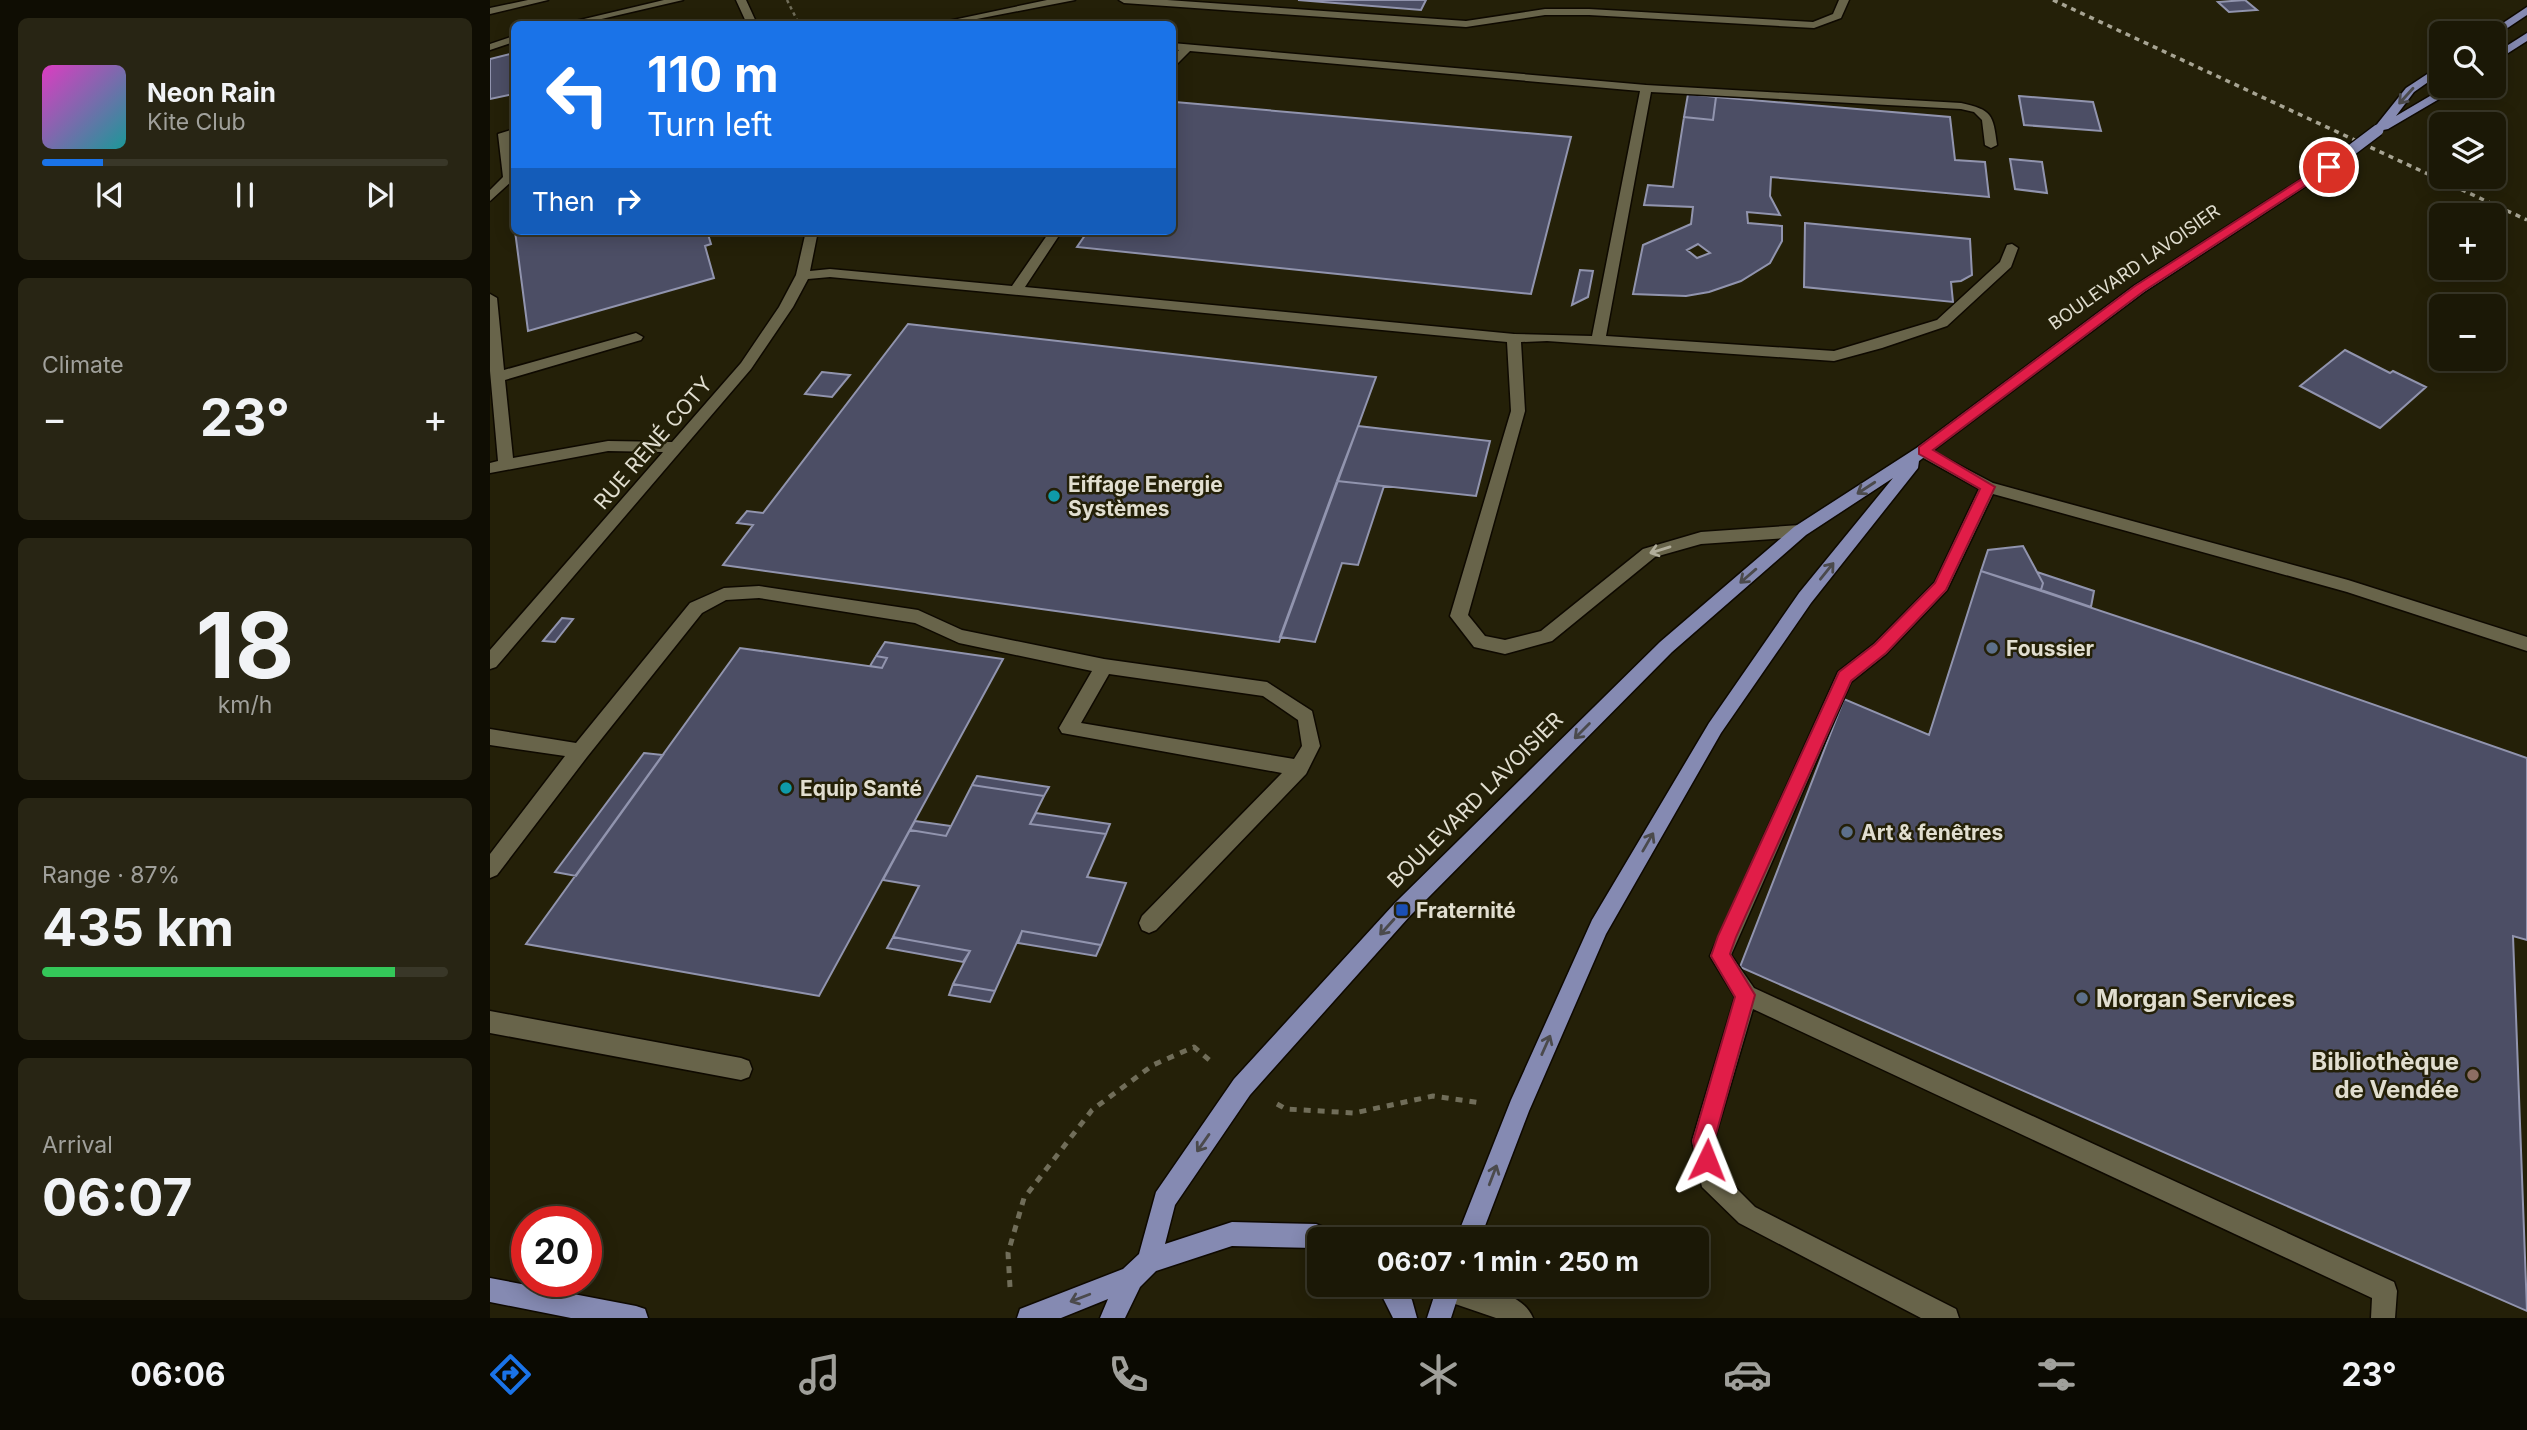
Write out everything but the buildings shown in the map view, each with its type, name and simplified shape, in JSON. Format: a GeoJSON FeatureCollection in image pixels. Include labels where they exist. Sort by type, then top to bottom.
{"type":"FeatureCollection","features":[{"type":"Feature","properties":{"kind":"main road"},"geometry":{"type":"LineString","coordinates":[[2506,24],[2527,10]]}},
{"type":"Feature","properties":{"kind":"main road"},"geometry":{"type":"LineString","coordinates":[[2506,51],[2527,36]]}},
{"type":"Feature","properties":{"kind":"main road","name":"BOULEVARD LAVOISIER"},"geometry":{"type":"LineString","coordinates":[[2378,130],[2410,90],[2429,77]]}},
{"type":"Feature","properties":{"kind":"main road","name":"BOULEVARD LAVOISIER"},"geometry":{"type":"LineString","coordinates":[[1112,1318],[1140,1269],[1164,1200],[1242,1087],[1402,910],[1666,647],[1800,531],[1923,451],[2139,289],[2329,167],[2378,130],[2433,98]]}},
{"type":"Feature","properties":{"kind":"main road","name":"BOULEVARD LAVOISIER"},"geometry":{"type":"LineString","coordinates":[[1473,1227],[1519,1108],[1599,927],[1715,728],[1805,598],[1923,451]]}},
{"type":"Feature","properties":{"kind":"main road"},"geometry":{"type":"LineString","coordinates":[[1029,1318],[1140,1269],[1233,1234],[1307,1236]]}},
{"type":"Feature","properties":{"kind":"main road"},"geometry":{"type":"LineString","coordinates":[[490,1290],[636,1318]]}},
{"type":"Feature","properties":{"kind":"main road"},"geometry":{"type":"LineString","coordinates":[[1396,1297],[1405,1318]]}},
{"type":"Feature","properties":{"kind":"main road"},"geometry":{"type":"LineString","coordinates":[[1439,1318],[1442,1297]]}},
{"type":"Feature","properties":{"kind":"street"},"geometry":{"type":"LineString","coordinates":[[490,11],[543,0]]}},
{"type":"Feature","properties":{"kind":"street"},"geometry":{"type":"LineString","coordinates":[[582,21],[678,0]]}},
{"type":"Feature","properties":{"kind":"street"},"geometry":{"type":"LineString","coordinates":[[741,0],[751,21]]}},
{"type":"Feature","properties":{"kind":"street"},"geometry":{"type":"LineString","coordinates":[[953,21],[1024,6],[1070,0]]}},
{"type":"Feature","properties":{"kind":"street"},"geometry":{"type":"LineString","coordinates":[[1124,0],[1466,24],[1491,22],[1532,13],[1647,14],[1814,25],[1836,16],[1844,0]]}},
{"type":"Feature","properties":{"kind":"street"},"geometry":{"type":"LineString","coordinates":[[1647,14],[1661,0]]}},
{"type":"Feature","properties":{"kind":"street"},"geometry":{"type":"LineString","coordinates":[[490,47],[511,41]]}},
{"type":"Feature","properties":{"kind":"street"},"geometry":{"type":"LineString","coordinates":[[1176,46],[1646,88],[1961,106],[1978,110],[1988,119],[1991,145]]}},
{"type":"Feature","properties":{"kind":"street"},"geometry":{"type":"LineString","coordinates":[[1176,61],[1187,47]]}},
{"type":"Feature","properties":{"kind":"street"},"geometry":{"type":"LineString","coordinates":[[1598,341],[1646,88]]}},
{"type":"Feature","properties":{"kind":"street"},"geometry":{"type":"LineString","coordinates":[[511,133],[504,134],[511,172]]}},
{"type":"Feature","properties":{"kind":"street"},"geometry":{"type":"LineString","coordinates":[[490,197],[511,178]]}},
{"type":"Feature","properties":{"kind":"street","name":"RUE RENÉ COTY"},"geometry":{"type":"LineString","coordinates":[[490,662],[746,366],[786,307],[803,275],[811,235]]}},
{"type":"Feature","properties":{"kind":"street"},"geometry":{"type":"LineString","coordinates":[[1017,289],[1053,235]]}},
{"type":"Feature","properties":{"kind":"street"},"geometry":{"type":"LineString","coordinates":[[803,275],[830,273],[1017,289],[1514,338],[1547,337],[1834,356],[1942,323],[2006,264],[2011,248]]}},
{"type":"Feature","properties":{"kind":"street"},"geometry":{"type":"LineString","coordinates":[[490,298],[506,463]]}},
{"type":"Feature","properties":{"kind":"street"},"geometry":{"type":"LineString","coordinates":[[498,377],[636,337]]}},
{"type":"Feature","properties":{"kind":"street"},"geometry":{"type":"LineString","coordinates":[[1514,338],[1518,411],[1459,616],[1480,642],[1504,647],[1546,636],[1649,553],[1701,538],[1800,531]]}},
{"type":"Feature","properties":{"kind":"street"},"geometry":{"type":"LineString","coordinates":[[490,468],[608,446],[678,447]]}},
{"type":"Feature","properties":{"kind":"street"},"geometry":{"type":"LineString","coordinates":[[1923,451],[1988,487],[2348,586],[2527,644]]}},
{"type":"Feature","properties":{"kind":"street"},"geometry":{"type":"LineString","coordinates":[[1988,487],[1941,586],[1880,649],[1844,677],[1720,956],[1746,995],[2385,1291],[2383,1318]]}},
{"type":"Feature","properties":{"kind":"street"},"geometry":{"type":"LineString","coordinates":[[490,869],[580,751],[696,608],[724,594],[760,592],[918,617],[959,636],[1104,666],[1267,690],[1306,716],[1311,746],[1299,768],[1149,923]]}},
{"type":"Feature","properties":{"kind":"street"},"geometry":{"type":"LineString","coordinates":[[1104,666],[1068,728],[1299,768]]}},
{"type":"Feature","properties":{"kind":"street"},"geometry":{"type":"LineString","coordinates":[[490,737],[580,751]]}},
{"type":"Feature","properties":{"kind":"street"},"geometry":{"type":"LineString","coordinates":[[1746,995],[1703,1141],[1710,1179],[1748,1215],[1947,1318]]}},
{"type":"Feature","properties":{"kind":"street"},"geometry":{"type":"LineString","coordinates":[[490,1022],[741,1069]]}},
{"type":"Feature","properties":{"kind":"street"},"geometry":{"type":"LineString","coordinates":[[1476,1297],[1496,1304],[1521,1318]]}},
{"type":"Feature","properties":{"kind":"path"},"geometry":{"type":"LineString","coordinates":[[787,0],[798,21]]}},
{"type":"Feature","properties":{"kind":"railway"},"geometry":{"type":"LineString","coordinates":[[2053,0],[2527,220]]}},
{"type":"Feature","properties":{"kind":"place","name":"Eiffage Energie Systèmes"},"geometry":{"type":"Point","coordinates":[1054,496]}},
{"type":"Feature","properties":{"kind":"place","name":"Foussier"},"geometry":{"type":"Point","coordinates":[1992,648]}},
{"type":"Feature","properties":{"kind":"place","name":"Equip Santé"},"geometry":{"type":"Point","coordinates":[786,788]}},
{"type":"Feature","properties":{"kind":"place","name":"Art & fenêtres"},"geometry":{"type":"Point","coordinates":[1847,832]}},
{"type":"Feature","properties":{"kind":"place","name":"Fraternité"},"geometry":{"type":"Point","coordinates":[1402,910]}},
{"type":"Feature","properties":{"kind":"place","name":"Morgan Services"},"geometry":{"type":"Point","coordinates":[2082,998]}},
{"type":"Feature","properties":{"kind":"place","name":"Bibliothèque de Vendée"},"geometry":{"type":"Point","coordinates":[2473,1075]}},
{"type":"Feature","properties":{"kind":"route"},"geometry":{"type":"LineString","coordinates":[[1707,1160],[1703,1141],[1746,995],[1720,956],[1727,936],[1844,677],[1880,649],[1941,586],[1988,487],[1923,451],[2139,289],[2329,167]]}}]}
